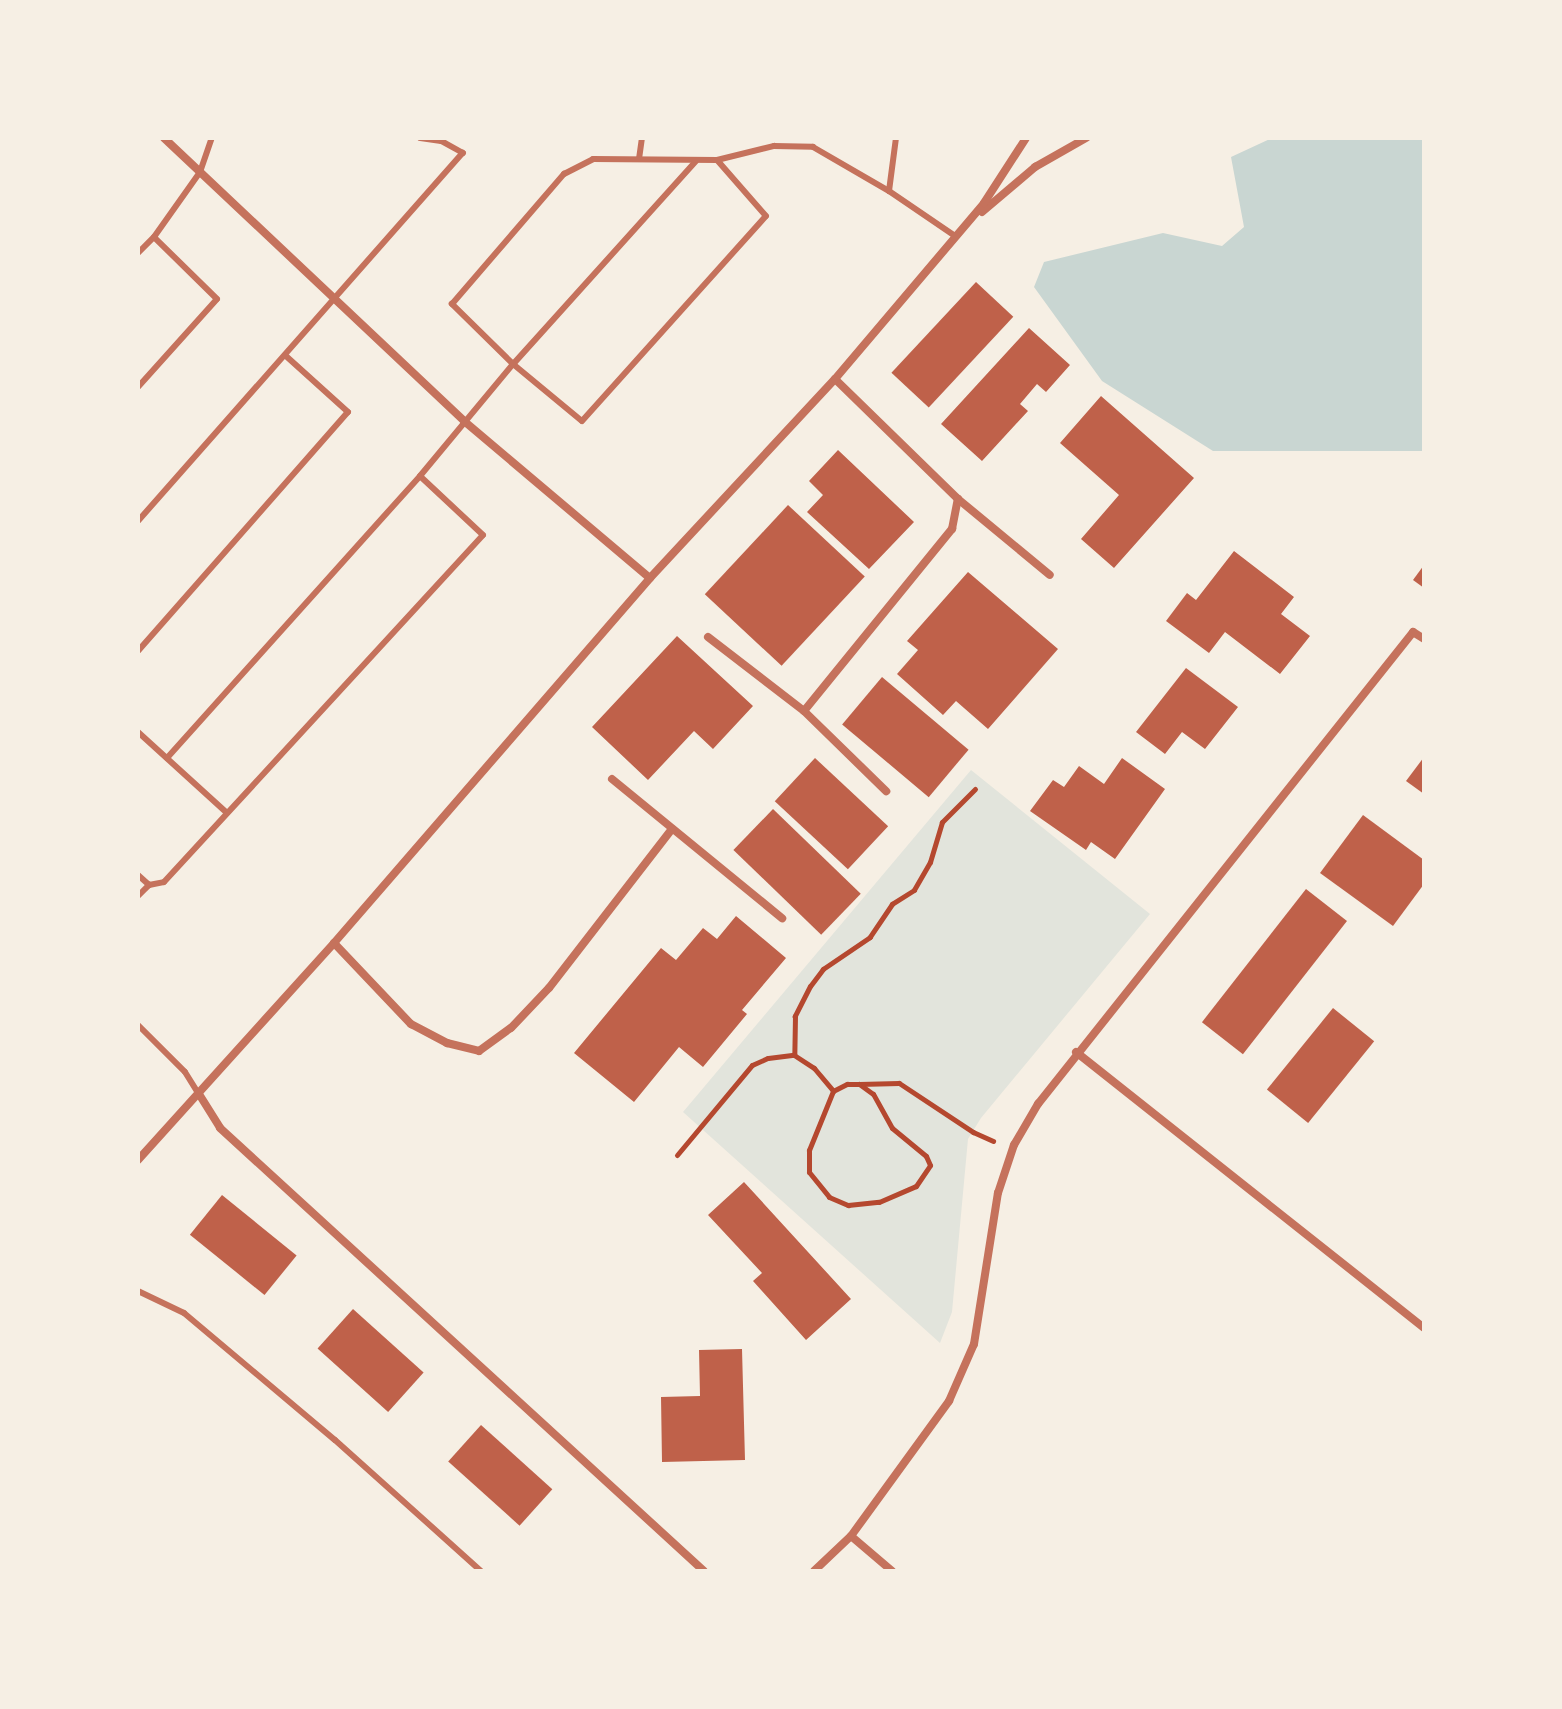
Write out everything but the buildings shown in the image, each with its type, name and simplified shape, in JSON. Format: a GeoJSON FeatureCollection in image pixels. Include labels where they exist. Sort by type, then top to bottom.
{"type":"FeatureCollection","features":[{"type":"Feature","properties":{"kind":"street"},"geometry":{"type":"LineString","coordinates":[[164,138],[464,421],[650,578]]}},
{"type":"Feature","properties":{"kind":"street"},"geometry":{"type":"LineString","coordinates":[[138,1160],[334,943],[650,578],[835,379],[984,203],[1026,138]]}},
{"type":"Feature","properties":{"kind":"street"},"geometry":{"type":"LineString","coordinates":[[955,236],[1035,167],[1086,138]]}},
{"type":"Feature","properties":{"kind":"street"},"geometry":{"type":"LineString","coordinates":[[835,379],[958,499],[1050,575]]}},
{"type":"Feature","properties":{"kind":"street"},"geometry":{"type":"LineString","coordinates":[[804,711],[952,529],[958,499]]}},
{"type":"Feature","properties":{"kind":"street"},"geometry":{"type":"LineString","coordinates":[[814,1571],[851,1536],[949,1401],[974,1344],[988,1245],[1014,1145],[1076,1052],[1413,632],[1424,639]]}},
{"type":"Feature","properties":{"kind":"street"},"geometry":{"type":"LineString","coordinates":[[708,637],[804,711],[886,791]]}},
{"type":"Feature","properties":{"kind":"street"},"geometry":{"type":"LineString","coordinates":[[612,779],[782,918]]}},
{"type":"Feature","properties":{"kind":"street"},"geometry":{"type":"LineString","coordinates":[[334,943],[411,1024],[447,1043],[479,1051],[511,1028],[549,988],[672,829]]}},
{"type":"Feature","properties":{"kind":"street"},"geometry":{"type":"LineString","coordinates":[[1076,1052],[1424,1328]]}},
{"type":"Feature","properties":{"kind":"street"},"geometry":{"type":"LineString","coordinates":[[199,1094],[220,1128],[704,1571]]}},
{"type":"Feature","properties":{"kind":"street"},"geometry":{"type":"LineString","coordinates":[[851,1536],[892,1571]]}},
{"type":"Feature","properties":{"kind":"lane"},"geometry":{"type":"LineString","coordinates":[[138,253],[154,237],[200,172],[212,138]]}},
{"type":"Feature","properties":{"kind":"lane"},"geometry":{"type":"LineString","coordinates":[[138,521],[463,153],[441,141],[420,138]]}},
{"type":"Feature","properties":{"kind":"lane"},"geometry":{"type":"LineString","coordinates":[[639,159],[642,138]]}},
{"type":"Feature","properties":{"kind":"lane"},"geometry":{"type":"LineString","coordinates":[[889,191],[896,138]]}},
{"type":"Feature","properties":{"kind":"lane"},"geometry":{"type":"LineString","coordinates":[[717,160],[766,216],[582,421],[513,364],[452,304],[564,174],[593,159],[717,160],[774,146],[813,147],[889,191],[955,236]]}},
{"type":"Feature","properties":{"kind":"lane"},"geometry":{"type":"LineString","coordinates":[[167,758],[697,160]]}},
{"type":"Feature","properties":{"kind":"lane"},"geometry":{"type":"LineString","coordinates":[[138,387],[217,299],[154,237]]}},
{"type":"Feature","properties":{"kind":"lane"},"geometry":{"type":"LineString","coordinates":[[138,651],[348,412],[286,356]]}},
{"type":"Feature","properties":{"kind":"lane"},"geometry":{"type":"LineString","coordinates":[[138,896],[149,885],[164,882],[483,535],[420,476]]}},
{"type":"Feature","properties":{"kind":"lane"},"geometry":{"type":"LineString","coordinates":[[138,732],[227,813]]}},
{"type":"Feature","properties":{"kind":"lane"},"geometry":{"type":"LineString","coordinates":[[138,875],[149,885]]}},
{"type":"Feature","properties":{"kind":"lane"},"geometry":{"type":"LineString","coordinates":[[138,1025],[185,1072],[199,1094]]}},
{"type":"Feature","properties":{"kind":"lane"},"geometry":{"type":"LineString","coordinates":[[138,1291],[184,1313],[335,1440],[481,1571]]}},
{"type":"Feature","properties":{"kind":"path"},"geometry":{"type":"LineString","coordinates":[[794,1055],[795,1016],[810,986],[823,969],[870,937],[892,904],[914,890],[930,862],[942,822],[975,789]]}},
{"type":"Feature","properties":{"kind":"path"},"geometry":{"type":"LineString","coordinates":[[677,1155],[752,1065],[768,1058],[794,1055],[814,1068],[833,1091]]}},
{"type":"Feature","properties":{"kind":"path"},"geometry":{"type":"LineString","coordinates":[[859,1084],[873,1094],[892,1128],[926,1156],[930,1165],[916,1186],[879,1202],[848,1205],[829,1197],[809,1172],[809,1150],[833,1091],[847,1084],[899,1083],[973,1132],[1014,1145]]}},
{"type":"Feature","properties":{"kind":"shaded area"},"geometry":{"type":"Polygon","coordinates":[[[1272,138],[1424,138],[1424,451],[1213,451],[1102,381],[1034,287],[1044,262],[1163,233],[1222,246],[1244,227],[1231,157],[1272,138]]]}},
{"type":"Feature","properties":{"kind":"shaded area"},"geometry":{"type":"Polygon","coordinates":[[[971,770],[1150,914],[981,1118],[968,1139],[952,1312],[940,1343],[683,1112],[971,770]]]}}]}
